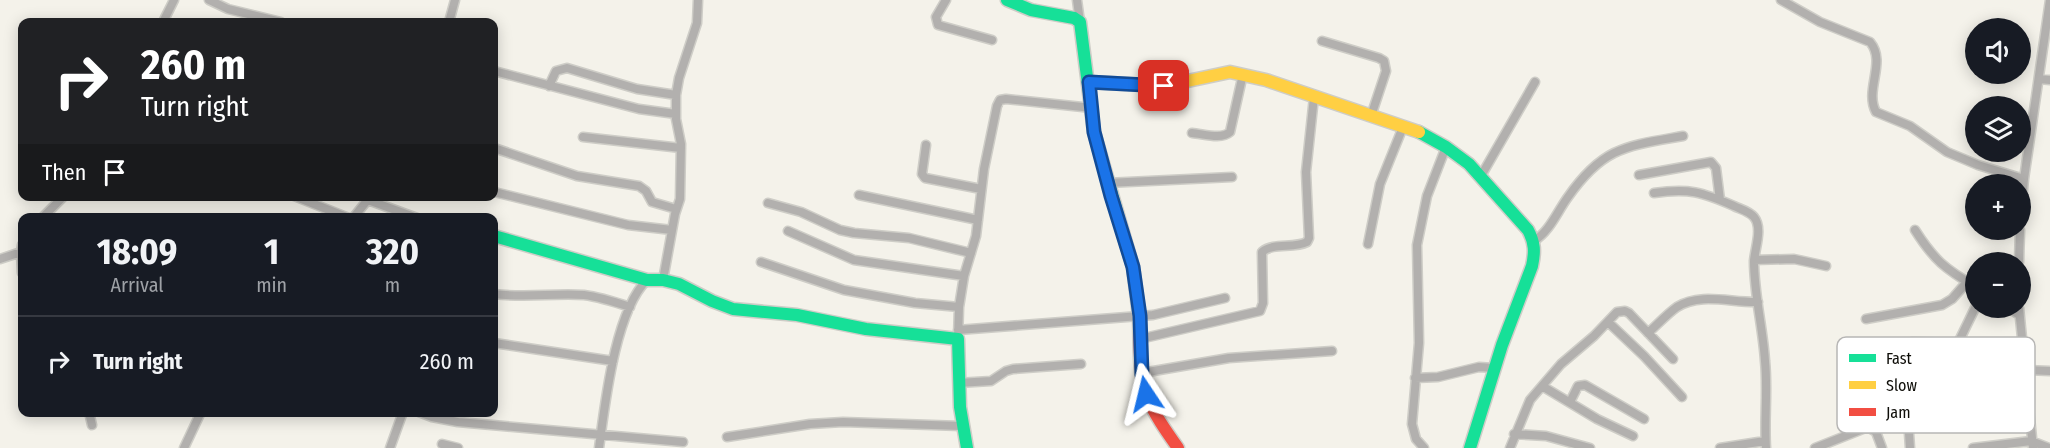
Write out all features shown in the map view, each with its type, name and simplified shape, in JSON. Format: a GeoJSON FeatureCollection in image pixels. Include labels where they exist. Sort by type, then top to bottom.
{"type":"FeatureCollection","features":[{"type":"Feature","properties":{"kind":"street"},"geometry":{"type":"LineString","coordinates":[[165,18],[174,0]]}},
{"type":"Feature","properties":{"kind":"street"},"geometry":{"type":"LineString","coordinates":[[208,0],[228,9],[265,18]]}},
{"type":"Feature","properties":{"kind":"street"},"geometry":{"type":"LineString","coordinates":[[450,18],[455,0]]}},
{"type":"Feature","properties":{"kind":"street"},"geometry":{"type":"LineString","coordinates":[[663,280],[676,209],[680,202],[681,148],[676,96],[679,78],[697,23],[698,0]]}},
{"type":"Feature","properties":{"kind":"street"},"geometry":{"type":"LineString","coordinates":[[946,0],[936,17],[938,25],[992,40]]}},
{"type":"Feature","properties":{"kind":"street"},"geometry":{"type":"LineString","coordinates":[[1007,0],[1032,10],[1074,18],[1080,22]]}},
{"type":"Feature","properties":{"kind":"street"},"geometry":{"type":"LineString","coordinates":[[1077,0],[1094,132],[1133,267],[1140,316],[1142,374],[1146,394],[1158,418],[1178,448]]}},
{"type":"Feature","properties":{"kind":"street"},"geometry":{"type":"LineString","coordinates":[[1781,0],[1820,22],[1870,42],[1876,48],[1878,56],[1872,98],[1876,112],[1910,126],[1947,152],[2008,174]]}},
{"type":"Feature","properties":{"kind":"street"},"geometry":{"type":"LineString","coordinates":[[2025,174],[2050,0]]}},
{"type":"Feature","properties":{"kind":"street"},"geometry":{"type":"LineString","coordinates":[[1322,41],[1384,61],[1386,71],[1371,116]]}},
{"type":"Feature","properties":{"kind":"street"},"geometry":{"type":"LineString","coordinates":[[549,86],[556,71],[567,68],[638,89],[676,96]]}},
{"type":"Feature","properties":{"kind":"street"},"geometry":{"type":"LineString","coordinates":[[498,72],[639,108],[676,114]]}},
{"type":"Feature","properties":{"kind":"street"},"geometry":{"type":"LineString","coordinates":[[1089,82],[1164,86],[1214,74],[1230,72],[1243,74],[1419,132],[1446,147],[1469,164],[1528,230],[1534,241],[1535,253],[1494,368],[1470,448]]}},
{"type":"Feature","properties":{"kind":"street"},"geometry":{"type":"LineString","coordinates":[[1192,133],[1228,136],[1243,74]]}},
{"type":"Feature","properties":{"kind":"street"},"geometry":{"type":"LineString","coordinates":[[2039,79],[2050,80]]}},
{"type":"Feature","properties":{"kind":"street"},"geometry":{"type":"LineString","coordinates":[[1481,176],[1535,82]]}},
{"type":"Feature","properties":{"kind":"street"},"geometry":{"type":"LineString","coordinates":[[1140,339],[1260,311],[1262,308],[1262,252],[1271,248],[1302,245],[1307,243],[1309,238],[1306,172],[1314,97]]}},
{"type":"Feature","properties":{"kind":"street"},"geometry":{"type":"LineString","coordinates":[[967,448],[961,426],[958,383],[959,307],[978,220],[981,189],[997,106],[1000,100],[1006,99],[1092,108]]}},
{"type":"Feature","properties":{"kind":"street"},"geometry":{"type":"LineString","coordinates":[[1368,244],[1380,184],[1403,127]]}},
{"type":"Feature","properties":{"kind":"street"},"geometry":{"type":"LineString","coordinates":[[1534,241],[1547,230],[1568,197],[1586,174],[1603,158],[1628,147],[1683,136]]}},
{"type":"Feature","properties":{"kind":"street"},"geometry":{"type":"LineString","coordinates":[[582,137],[681,148]]}},
{"type":"Feature","properties":{"kind":"street"},"geometry":{"type":"LineString","coordinates":[[926,145],[922,174],[925,178],[981,189]]}},
{"type":"Feature","properties":{"kind":"street"},"geometry":{"type":"LineString","coordinates":[[1424,448],[1416,440],[1412,424],[1419,343],[1417,264],[1420,228],[1427,196],[1446,147]]}},
{"type":"Feature","properties":{"kind":"street"},"geometry":{"type":"LineString","coordinates":[[498,149],[577,176],[639,186],[646,191],[652,202],[676,209]]}},
{"type":"Feature","properties":{"kind":"street"},"geometry":{"type":"LineString","coordinates":[[1639,175],[1711,162],[1716,168],[1720,200]]}},
{"type":"Feature","properties":{"kind":"street"},"geometry":{"type":"LineString","coordinates":[[1107,183],[1232,177]]}},
{"type":"Feature","properties":{"kind":"street"},"geometry":{"type":"LineString","coordinates":[[1654,193],[1675,190],[1692,191],[1720,200],[1748,212],[1754,218],[1758,233],[1754,260],[1766,362],[1766,445],[1720,448]]}},
{"type":"Feature","properties":{"kind":"street"},"geometry":{"type":"LineString","coordinates":[[498,193],[628,225],[672,230]]}},
{"type":"Feature","properties":{"kind":"street"},"geometry":{"type":"LineString","coordinates":[[859,195],[978,220]]}},
{"type":"Feature","properties":{"kind":"street"},"geometry":{"type":"LineString","coordinates":[[47,213],[59,201]]}},
{"type":"Feature","properties":{"kind":"street"},"geometry":{"type":"LineString","coordinates":[[307,201],[338,213]]}},
{"type":"Feature","properties":{"kind":"street"},"geometry":{"type":"LineString","coordinates":[[356,213],[367,201]]}},
{"type":"Feature","properties":{"kind":"street"},"geometry":{"type":"LineString","coordinates":[[377,201],[405,213]]}},
{"type":"Feature","properties":{"kind":"street"},"geometry":{"type":"LineString","coordinates":[[768,203],[801,212],[840,230],[909,238],[971,253]]}},
{"type":"Feature","properties":{"kind":"street"},"geometry":{"type":"LineString","coordinates":[[1915,230],[1936,260],[1965,281]]}},
{"type":"Feature","properties":{"kind":"street"},"geometry":{"type":"LineString","coordinates":[[788,231],[854,260],[964,276]]}},
{"type":"Feature","properties":{"kind":"street"},"geometry":{"type":"LineString","coordinates":[[498,237],[647,280],[663,280],[679,284],[712,301],[739,310],[797,315],[866,329],[958,334],[1140,316],[1168,312],[1225,298]]}},
{"type":"Feature","properties":{"kind":"street"},"geometry":{"type":"LineString","coordinates":[[0,259],[18,250]]}},
{"type":"Feature","properties":{"kind":"street"},"geometry":{"type":"LineString","coordinates":[[1754,260],[1794,260],[1826,266]]}},
{"type":"Feature","properties":{"kind":"street"},"geometry":{"type":"LineString","coordinates":[[761,262],[844,290],[915,303],[959,307]]}},
{"type":"Feature","properties":{"kind":"street"},"geometry":{"type":"LineString","coordinates":[[599,448],[613,361],[638,288],[647,280]]}},
{"type":"Feature","properties":{"kind":"street"},"geometry":{"type":"LineString","coordinates":[[1866,319],[1942,305],[1965,289]]}},
{"type":"Feature","properties":{"kind":"street"},"geometry":{"type":"LineString","coordinates":[[498,294],[522,297],[582,295],[600,297],[630,308]]}},
{"type":"Feature","properties":{"kind":"street"},"geometry":{"type":"LineString","coordinates":[[1648,333],[1676,308],[1688,302],[1715,299],[1758,302]]}},
{"type":"Feature","properties":{"kind":"street"},"geometry":{"type":"LineString","coordinates":[[1510,448],[1530,400],[1561,364],[1617,312],[1625,310],[1673,359]]}},
{"type":"Feature","properties":{"kind":"street"},"geometry":{"type":"LineString","coordinates":[[1961,337],[1970,318]]}},
{"type":"Feature","properties":{"kind":"street"},"geometry":{"type":"LineString","coordinates":[[2020,318],[2022,337]]}},
{"type":"Feature","properties":{"kind":"street"},"geometry":{"type":"LineString","coordinates":[[1608,322],[1682,397]]}},
{"type":"Feature","properties":{"kind":"street"},"geometry":{"type":"LineString","coordinates":[[498,344],[613,361]]}},
{"type":"Feature","properties":{"kind":"street"},"geometry":{"type":"LineString","coordinates":[[1142,374],[1229,358],[1332,351]]}},
{"type":"Feature","properties":{"kind":"street"},"geometry":{"type":"LineString","coordinates":[[958,383],[992,381],[1013,369],[1081,364]]}},
{"type":"Feature","properties":{"kind":"street"},"geometry":{"type":"LineString","coordinates":[[1415,378],[1438,377],[1479,367],[1494,368]]}},
{"type":"Feature","properties":{"kind":"street"},"geometry":{"type":"LineString","coordinates":[[2035,371],[2050,372]]}},
{"type":"Feature","properties":{"kind":"street"},"geometry":{"type":"LineString","coordinates":[[1570,402],[1578,386],[1585,385],[1644,418]]}},
{"type":"Feature","properties":{"kind":"street"},"geometry":{"type":"LineString","coordinates":[[1542,386],[1597,419],[1633,436]]}},
{"type":"Feature","properties":{"kind":"street"},"geometry":{"type":"LineString","coordinates":[[90,417],[92,425]]}},
{"type":"Feature","properties":{"kind":"street"},"geometry":{"type":"LineString","coordinates":[[184,448],[199,417]]}},
{"type":"Feature","properties":{"kind":"street"},"geometry":{"type":"LineString","coordinates":[[390,448],[400,417]]}},
{"type":"Feature","properties":{"kind":"street"},"geometry":{"type":"LineString","coordinates":[[432,417],[458,422],[682,442]]}},
{"type":"Feature","properties":{"kind":"street"},"geometry":{"type":"LineString","coordinates":[[727,437],[810,424],[843,422],[961,426]]}},
{"type":"Feature","properties":{"kind":"street"},"geometry":{"type":"LineString","coordinates":[[1815,448],[1853,433]]}},
{"type":"Feature","properties":{"kind":"street"},"geometry":{"type":"LineString","coordinates":[[1876,433],[1882,448]]}},
{"type":"Feature","properties":{"kind":"street"},"geometry":{"type":"LineString","coordinates":[[1909,433],[1910,448]]}},
{"type":"Feature","properties":{"kind":"street"},"geometry":{"type":"LineString","coordinates":[[1514,434],[1546,436],[1590,448]]}},
{"type":"Feature","properties":{"kind":"street"},"geometry":{"type":"LineString","coordinates":[[442,444],[458,448]]}},
{"type":"Feature","properties":{"kind":"street"},"geometry":{"type":"LineString","coordinates":[[1973,448],[2032,444],[2049,448]]}},
{"type":"Feature","properties":{"kind":"traffic: fast"},"geometry":{"type":"LineString","coordinates":[[1007,0],[1031,10],[1074,18],[1080,22],[1094,132],[1133,267],[1139,315]]}},
{"type":"Feature","properties":{"kind":"traffic: fast"},"geometry":{"type":"LineString","coordinates":[[1419,132],[1446,147],[1469,164],[1528,230],[1533,243],[1532,266],[1502,345],[1470,448]]}},
{"type":"Feature","properties":{"kind":"traffic: fast"},"geometry":{"type":"LineString","coordinates":[[498,237],[647,280],[663,280],[679,284],[733,309],[797,315],[866,329],[958,339],[960,407],[967,448]]}},
{"type":"Feature","properties":{"kind":"traffic: slow"},"geometry":{"type":"LineString","coordinates":[[1089,82],[1164,86],[1230,72],[1266,80],[1419,132]]}},
{"type":"Feature","properties":{"kind":"traffic: jam"},"geometry":{"type":"LineString","coordinates":[[1139,315],[1143,386],[1156,416],[1178,448]]}},
{"type":"Feature","properties":{"kind":"route"},"geometry":{"type":"LineString","coordinates":[[1146,394],[1142,374],[1138,295],[1133,267],[1094,132],[1089,82],[1164,86]]}}]}
